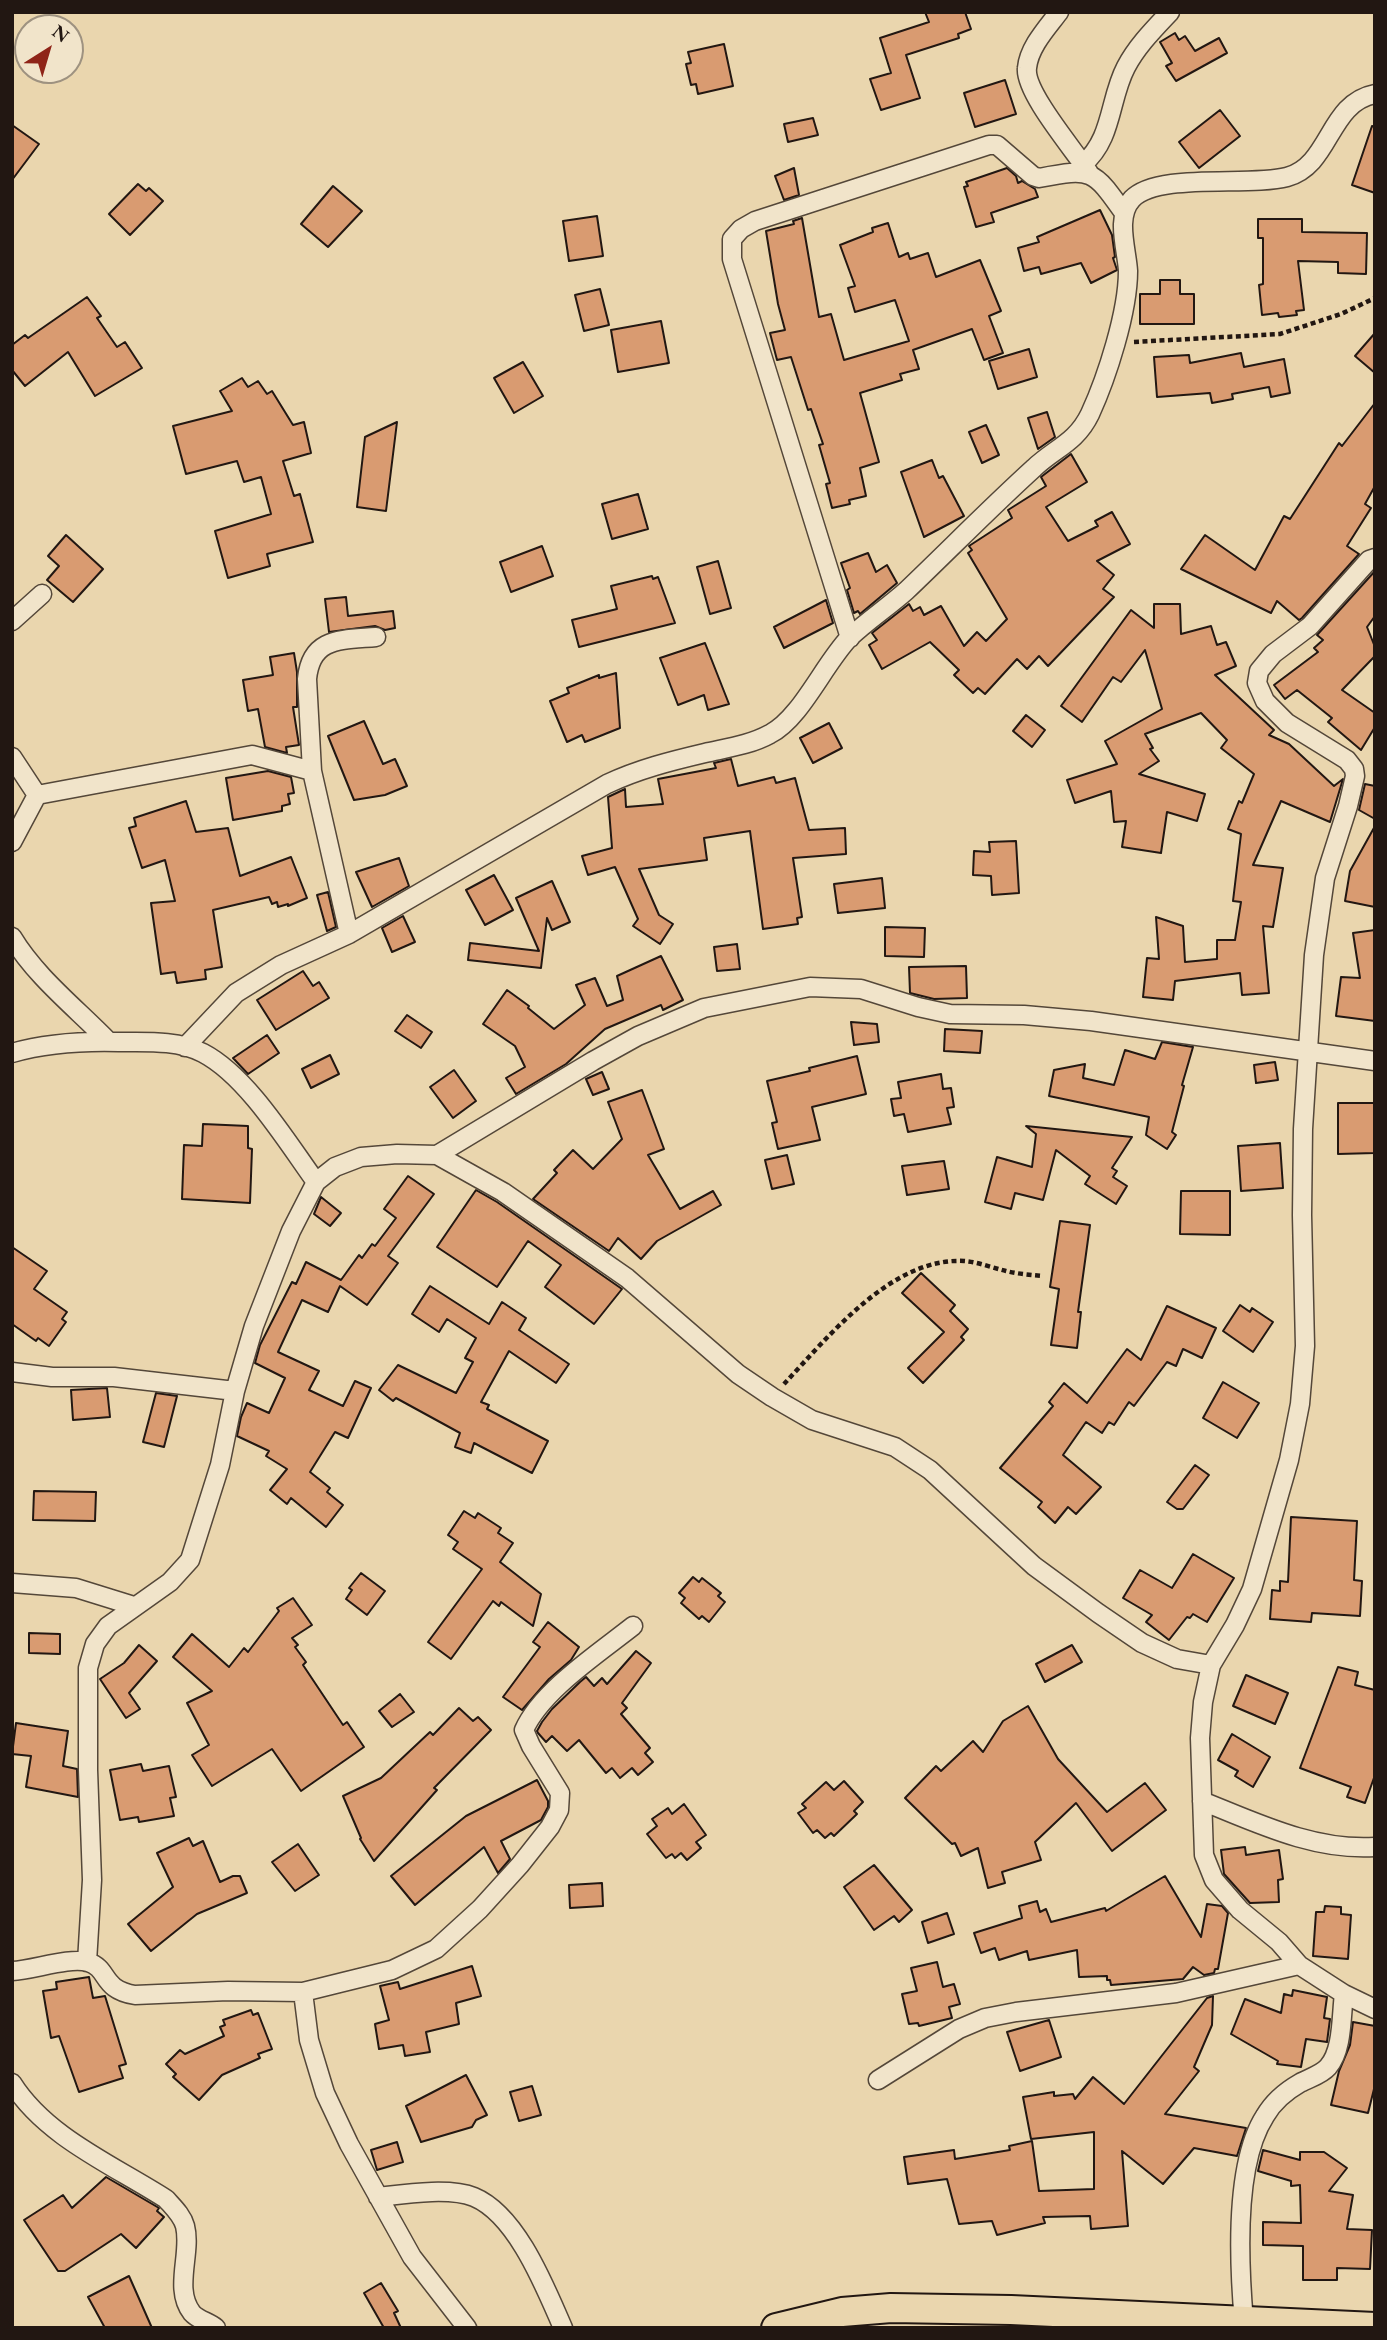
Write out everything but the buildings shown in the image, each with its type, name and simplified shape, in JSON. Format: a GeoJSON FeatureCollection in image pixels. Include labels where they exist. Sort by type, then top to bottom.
{"type":"FeatureCollection","features":[{"type":"Feature","properties":{"kind":"main road"},"geometry":{"type":"LineString","coordinates":[[776,2328],[842,2312],[891,2308],[1011,2310],[1375,2328]]}},
{"type":"Feature","properties":{"kind":"street"},"geometry":{"type":"LineString","coordinates":[[1059,12],[1033,49],[1027,66],[1027,79],[1086,169],[1104,184],[1124,213]]}},
{"type":"Feature","properties":{"kind":"street"},"geometry":{"type":"LineString","coordinates":[[1086,169],[1108,126],[1125,68],[1139,46],[1170,12]]}},
{"type":"Feature","properties":{"kind":"street"},"geometry":{"type":"LineString","coordinates":[[185,1047],[236,993],[282,965],[349,934],[607,784],[634,772],[752,743],[773,733],[790,718],[825,666],[850,638],[905,592],[1038,464],[1080,432],[1091,412],[1115,342],[1128,272],[1124,213],[1130,201],[1138,194],[1160,185],[1268,181],[1291,176],[1309,164],[1345,110],[1356,99],[1375,94]]}},
{"type":"Feature","properties":{"kind":"street"},"geometry":{"type":"LineString","coordinates":[[850,638],[732,259],[732,239],[741,229],[755,221],[989,145],[997,145],[1033,176],[1039,178],[1086,169]]}},
{"type":"Feature","properties":{"kind":"street"},"geometry":{"type":"LineString","coordinates":[[1375,558],[1369,560],[1310,626],[1273,654],[1259,671],[1256,683],[1265,701],[1287,723],[1347,760],[1354,769],[1355,776],[1325,878],[1314,955],[1303,1129],[1305,1346],[1300,1404],[1289,1460],[1252,1589],[1235,1625],[1211,1665],[1202,1714],[1204,1855],[1214,1880],[1240,1910],[1279,1942],[1299,1965],[1344,1994],[1375,2009]]}},
{"type":"Feature","properties":{"kind":"street"},"geometry":{"type":"LineString","coordinates":[[12,621],[42,594]]}},
{"type":"Feature","properties":{"kind":"street"},"geometry":{"type":"LineString","coordinates":[[349,934],[312,771],[307,679],[309,664],[322,646],[376,637]]}},
{"type":"Feature","properties":{"kind":"street"},"geometry":{"type":"LineString","coordinates":[[37,795],[219,759],[252,755],[312,771]]}},
{"type":"Feature","properties":{"kind":"street"},"geometry":{"type":"LineString","coordinates":[[12,757],[37,795]]}},
{"type":"Feature","properties":{"kind":"street"},"geometry":{"type":"LineString","coordinates":[[12,842],[37,795]]}},
{"type":"Feature","properties":{"kind":"street"},"geometry":{"type":"LineString","coordinates":[[12,937],[50,984],[109,1042]]}},
{"type":"Feature","properties":{"kind":"street"},"geometry":{"type":"LineString","coordinates":[[437,1155],[593,1060],[638,1036],[704,1008],[810,987],[861,989],[950,1014],[1024,1015],[1091,1021],[1375,1061]]}},
{"type":"Feature","properties":{"kind":"street"},"geometry":{"type":"LineString","coordinates":[[12,1053],[40,1045],[153,1042],[203,1053],[223,1066],[267,1113],[316,1182]]}},
{"type":"Feature","properties":{"kind":"street"},"geometry":{"type":"LineString","coordinates":[[86,1962],[92,1880],[87,1737],[88,1668],[95,1644],[108,1626],[170,1581],[190,1560],[220,1465],[235,1391],[254,1326],[291,1231],[316,1182],[335,1167],[361,1157],[437,1155],[503,1192],[627,1278],[738,1374],[772,1397],[812,1420],[895,1447],[930,1469],[1034,1566],[1098,1613],[1142,1643],[1177,1659],[1211,1665]]}},
{"type":"Feature","properties":{"kind":"street"},"geometry":{"type":"LineString","coordinates":[[12,1372],[52,1377],[114,1377],[235,1391]]}},
{"type":"Feature","properties":{"kind":"street"},"geometry":{"type":"LineString","coordinates":[[12,1583],[76,1588],[134,1606]]}},
{"type":"Feature","properties":{"kind":"street"},"geometry":{"type":"LineString","coordinates":[[12,1971],[86,1962],[99,1968],[110,1986],[121,1993],[135,1995],[228,1991],[303,1992],[392,1970],[436,1949],[480,1909],[520,1865],[550,1827],[559,1810],[561,1793],[524,1730],[530,1717],[549,1693],[633,1626]]}},
{"type":"Feature","properties":{"kind":"street"},"geometry":{"type":"LineString","coordinates":[[1202,1801],[1260,1825],[1310,1841],[1356,1848],[1375,1847]]}},
{"type":"Feature","properties":{"kind":"street"},"geometry":{"type":"LineString","coordinates":[[878,2080],[959,2029],[985,2018],[1176,1993],[1299,1965]]}},
{"type":"Feature","properties":{"kind":"street"},"geometry":{"type":"LineString","coordinates":[[303,1992],[309,2040],[325,2093],[377,2197],[412,2257],[467,2328]]}},
{"type":"Feature","properties":{"kind":"street"},"geometry":{"type":"LineString","coordinates":[[1244,2322],[1239,2264],[1244,2175],[1256,2132],[1265,2114],[1276,2101],[1289,2090],[1327,2068],[1337,2045],[1344,1994]]}},
{"type":"Feature","properties":{"kind":"street"},"geometry":{"type":"LineString","coordinates":[[12,2083],[36,2113],[64,2136],[166,2199],[177,2211],[184,2225],[187,2246],[184,2292],[191,2312],[216,2328]]}},
{"type":"Feature","properties":{"kind":"street"},"geometry":{"type":"LineString","coordinates":[[377,2197],[413,2193],[459,2194],[474,2197],[488,2206],[512,2228],[534,2265],[563,2328]]}},
{"type":"Feature","properties":{"kind":"path"},"geometry":{"type":"LineString","coordinates":[[1115,342],[1280,334],[1341,314],[1375,298]]}},
{"type":"Feature","properties":{"kind":"path"},"geometry":{"type":"LineString","coordinates":[[772,1397],[838,1327],[902,1275],[934,1264],[965,1261],[1009,1272],[1043,1276]]}}]}
